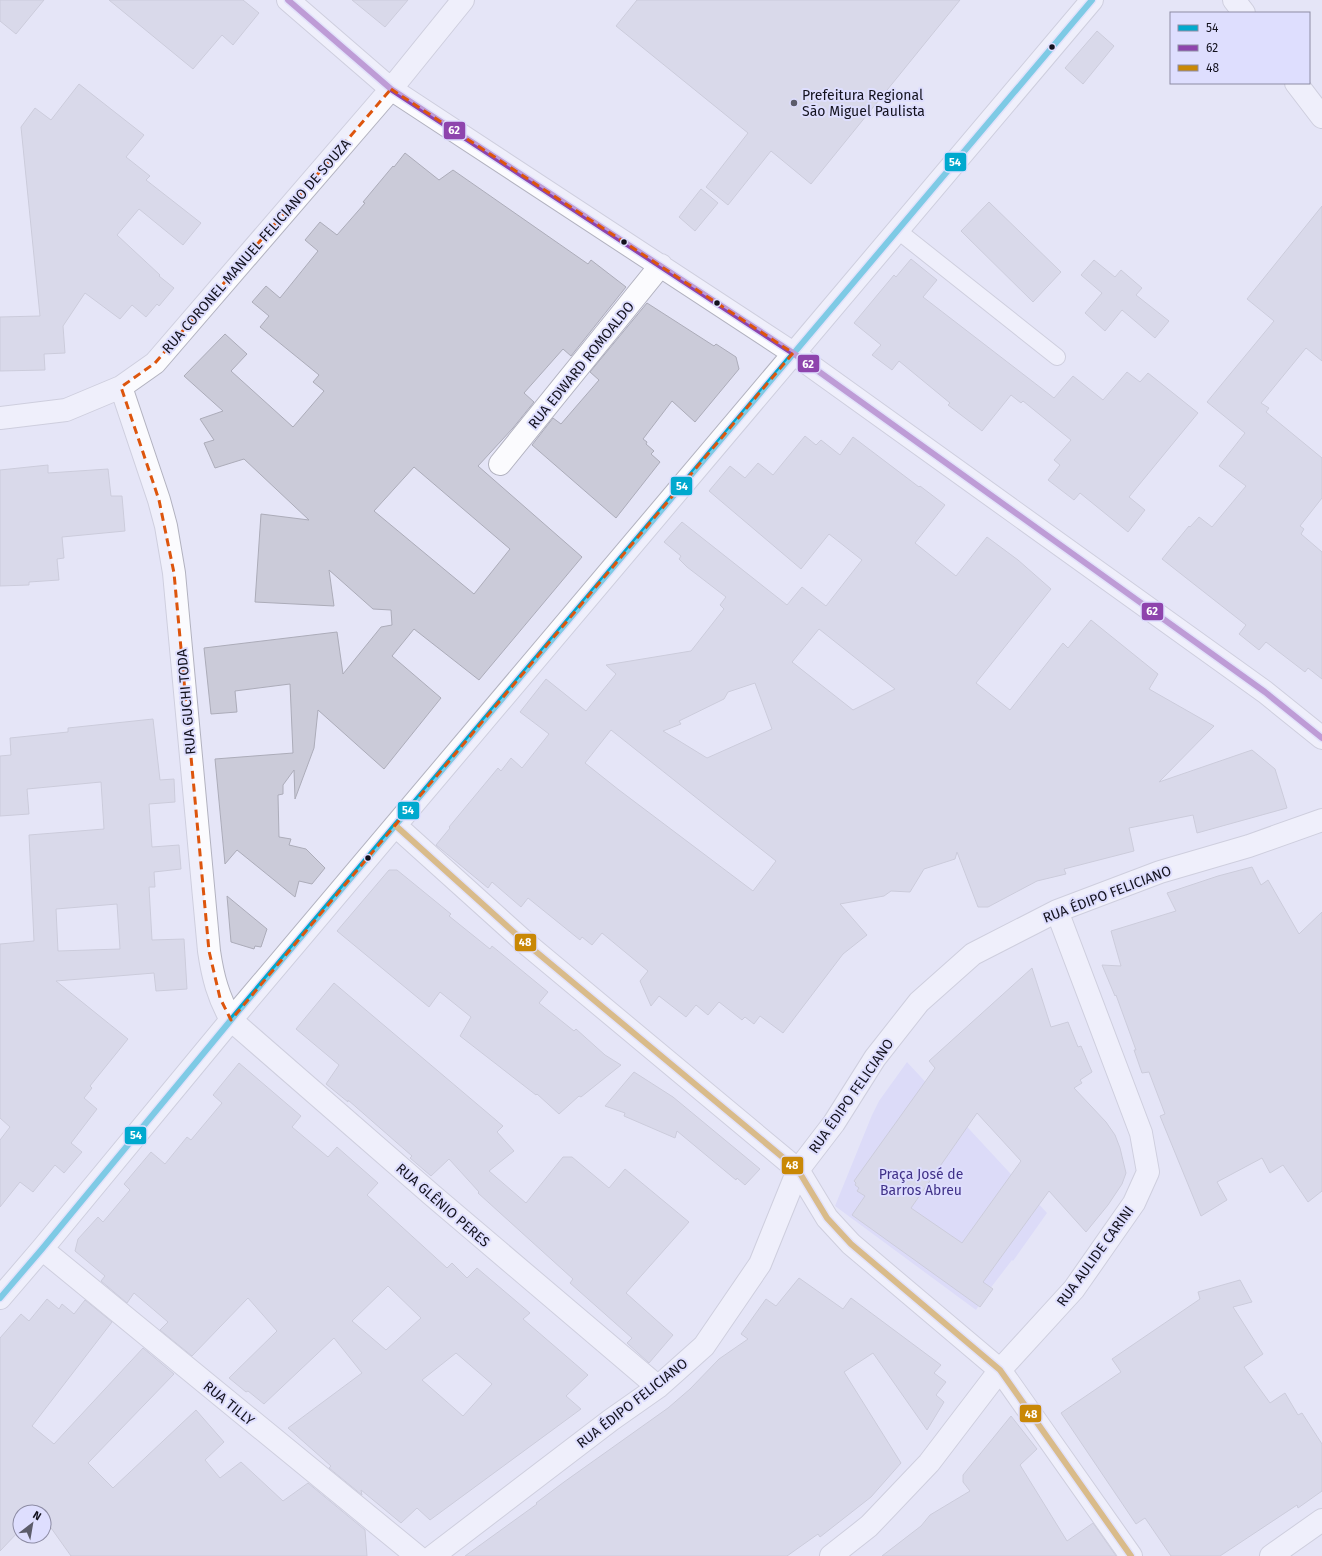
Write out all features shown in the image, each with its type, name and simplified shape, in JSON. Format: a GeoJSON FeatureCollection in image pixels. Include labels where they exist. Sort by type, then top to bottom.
{"type":"FeatureCollection","features":[{"type":"Feature","properties":{"kind":"street"},"geometry":{"type":"LineString","coordinates":[[288,0],[392,89],[662,265],[793,353],[1252,683],[1322,738]]}},
{"type":"Feature","properties":{"kind":"street","name":"RUA CORONEL MANUEL FELICIANO DE SOUZA"},"geometry":{"type":"LineString","coordinates":[[0,418],[66,410],[120,387],[154,363],[392,89],[463,0]]}},
{"type":"Feature","properties":{"kind":"street"},"geometry":{"type":"LineString","coordinates":[[0,1298],[231,1020],[1092,0]]}},
{"type":"Feature","properties":{"kind":"street"},"geometry":{"type":"LineString","coordinates":[[1234,0],[1243,12]]}},
{"type":"Feature","properties":{"kind":"street"},"geometry":{"type":"LineString","coordinates":[[1297,84],[1322,117]]}},
{"type":"Feature","properties":{"kind":"street","name":"RUA EDWARD ROMOALDO"},"geometry":{"type":"LineString","coordinates":[[500,464],[662,265]]}},
{"type":"Feature","properties":{"kind":"street","name":"RUA GUCHI TODA"},"geometry":{"type":"LineString","coordinates":[[120,387],[159,500],[166,526],[174,573],[209,951],[213,975],[220,998],[231,1020]]}},
{"type":"Feature","properties":{"kind":"street","name":"RUA ÉDIPO FELICIANO"},"geometry":{"type":"LineString","coordinates":[[432,1556],[658,1387],[704,1346],[760,1264],[798,1170],[834,1123],[875,1058],[919,1002],[973,954],[1057,911],[1160,872],[1249,846],[1322,820]]}},
{"type":"Feature","properties":{"kind":"street"},"geometry":{"type":"LineString","coordinates":[[396,826],[528,945],[798,1170],[827,1218],[851,1244],[1000,1370],[1131,1556]]}},
{"type":"Feature","properties":{"kind":"street","name":"RUA AULIDE CARINI"},"geometry":{"type":"LineString","coordinates":[[831,1556],[869,1526],[929,1463],[1000,1370],[1074,1289],[1134,1203],[1148,1172],[1141,1133],[1057,911]]}},
{"type":"Feature","properties":{"kind":"street","name":"RUA GLÊNIO PERES"},"geometry":{"type":"LineString","coordinates":[[231,1020],[432,1195],[658,1387]]}},
{"type":"Feature","properties":{"kind":"street","name":"RUA TILLY"},"geometry":{"type":"LineString","coordinates":[[42,1249],[417,1556]]}},
{"type":"Feature","properties":{"kind":"street"},"geometry":{"type":"LineString","coordinates":[[1271,1556],[1322,1520]]}},
{"type":"Feature","properties":{"kind":"lane"},"geometry":{"type":"LineString","coordinates":[[897,230],[1057,357]]}},
{"type":"Feature","properties":{"kind":"highlighted area"},"geometry":{"type":"Polygon","coordinates":[[[391,89],[793,353],[231,1020],[220,998],[209,951],[174,573],[159,500],[121,387],[155,363],[391,89]]]}},
{"type":"Feature","properties":{"kind":"green space","name":"Praça José de Barros Abreu"},"geometry":{"type":"Polygon","coordinates":[[[907,1062],[1047,1213],[1013,1261],[1012,1260],[986,1294],[976,1310],[835,1206],[879,1101],[907,1062]]]}},
{"type":"Feature","properties":{"kind":"building"},"geometry":{"type":"Polygon","coordinates":[[[0,0],[44,0],[16,34],[0,21],[0,0]]]}},
{"type":"Feature","properties":{"kind":"building"},"geometry":{"type":"Polygon","coordinates":[[[109,0],[243,0],[259,13],[233,45],[222,35],[193,69],[109,0]]]}},
{"type":"Feature","properties":{"kind":"building"},"geometry":{"type":"Polygon","coordinates":[[[352,0],[408,0],[385,27],[352,0]]]}},
{"type":"Feature","properties":{"kind":"building","name":"Prefeitura Regional São Miguel Paulista"},"geometry":{"type":"Polygon","coordinates":[[[637,0],[960,0],[811,184],[771,151],[728,205],[706,187],[748,133],[616,26],[637,0]]]}},
{"type":"Feature","properties":{"kind":"building"},"geometry":{"type":"Polygon","coordinates":[[[1097,31],[1114,46],[1083,84],[1065,68],[1097,31]]]}},
{"type":"Feature","properties":{"kind":"building"},"geometry":{"type":"Polygon","coordinates":[[[79,84],[144,135],[126,157],[150,176],[146,180],[201,223],[183,245],[139,209],[117,235],[160,275],[159,276],[174,288],[159,306],[157,304],[146,317],[132,305],[120,319],[85,293],[63,326],[65,353],[44,354],[45,370],[0,371],[0,317],[40,316],[21,127],[35,108],[51,120],[79,84]]]}},
{"type":"Feature","properties":{"kind":"building"},"geometry":{"type":"Polygon","coordinates":[[[405,153],[439,180],[453,170],[588,264],[591,260],[626,287],[571,356],[563,349],[524,393],[534,402],[513,428],[478,466],[582,557],[479,680],[414,629],[392,656],[441,698],[384,769],[318,710],[314,748],[295,799],[294,770],[283,785],[283,794],[278,795],[279,837],[291,839],[289,845],[306,849],[325,868],[312,884],[299,881],[295,897],[237,850],[225,864],[215,759],[293,753],[290,684],[235,691],[237,712],[211,714],[204,648],[337,632],[343,674],[381,627],[392,625],[391,610],[373,609],[329,570],[334,606],[255,602],[261,514],[309,520],[244,459],[215,468],[204,443],[214,440],[200,419],[223,411],[184,376],[225,334],[247,354],[231,371],[293,427],[324,391],[313,382],[319,375],[260,327],[269,316],[252,302],[266,286],[280,298],[318,251],[305,240],[320,222],[337,235],[365,203],[363,202],[393,166],[394,167],[405,153]],[[414,467],[374,511],[474,594],[510,549],[414,467]]]}},
{"type":"Feature","properties":{"kind":"building"},"geometry":{"type":"Polygon","coordinates":[[[701,189],[718,203],[695,231],[679,217],[701,189]]]}},
{"type":"Feature","properties":{"kind":"building"},"geometry":{"type":"Polygon","coordinates":[[[989,202],[1061,272],[1033,302],[961,231],[989,202]]]}},
{"type":"Feature","properties":{"kind":"building"},"geometry":{"type":"Polygon","coordinates":[[[1322,206],[1322,361],[1306,348],[1261,403],[1269,408],[1266,412],[1322,458],[1322,498],[1300,526],[1304,529],[1301,534],[1322,552],[1322,679],[1308,668],[1305,672],[1266,642],[1259,650],[1239,634],[1246,625],[1162,559],[1189,526],[1190,527],[1199,517],[1212,527],[1246,486],[1219,466],[1245,433],[1207,402],[1274,321],[1247,299],[1322,206]]]}},
{"type":"Feature","properties":{"kind":"building"},"geometry":{"type":"Polygon","coordinates":[[[911,259],[937,280],[923,297],[1054,398],[1073,376],[1103,400],[1127,372],[1140,382],[1148,373],[1198,413],[1129,497],[1145,510],[1128,532],[1080,493],[1074,500],[1048,480],[1060,465],[1054,460],[1071,440],[1023,401],[1021,403],[1011,395],[982,431],[948,405],[950,403],[899,361],[892,370],[872,355],[881,345],[854,323],[894,275],[896,277],[911,259]]]}},
{"type":"Feature","properties":{"kind":"building"},"geometry":{"type":"Polygon","coordinates":[[[1094,260],[1115,277],[1121,270],[1142,288],[1136,295],[1169,321],[1155,338],[1122,310],[1105,331],[1085,313],[1102,293],[1081,275],[1094,260]]]}},
{"type":"Feature","properties":{"kind":"building"},"geometry":{"type":"Polygon","coordinates":[[[647,303],[714,346],[716,344],[736,357],[739,369],[695,422],[672,401],[643,439],[654,451],[651,454],[660,462],[616,518],[532,445],[553,418],[561,424],[599,380],[590,372],[647,303]]]}},
{"type":"Feature","properties":{"kind":"building"},"geometry":{"type":"Polygon","coordinates":[[[805,436],[816,445],[821,440],[840,455],[853,437],[945,505],[915,543],[956,576],[987,537],[1018,560],[1051,589],[976,683],[1010,710],[1063,643],[1068,648],[1091,620],[1158,674],[1149,689],[1214,726],[1159,782],[1252,750],[1275,769],[1287,808],[1197,833],[1193,815],[1129,828],[1134,851],[1064,869],[1066,874],[1037,881],[988,907],[978,907],[957,852],[955,859],[924,869],[910,892],[891,891],[884,896],[840,904],[867,935],[843,954],[783,1033],[760,1016],[754,1024],[745,1017],[742,1020],[719,1002],[708,1015],[696,1005],[686,1017],[659,996],[651,1006],[640,981],[648,971],[602,933],[592,945],[582,937],[580,940],[528,898],[521,907],[492,882],[488,888],[436,845],[498,768],[501,771],[511,758],[522,768],[549,734],[520,712],[546,679],[586,711],[616,674],[606,665],[691,651],[724,609],[720,605],[726,597],[687,567],[679,559],[681,556],[664,542],[682,522],[787,605],[802,587],[826,606],[862,560],[829,534],[801,569],[709,491],[730,466],[745,478],[758,463],[773,475],[805,436]],[[819,629],[792,662],[853,710],[895,689],[877,675],[819,629]],[[755,683],[728,692],[724,699],[679,721],[681,724],[663,731],[707,758],[772,729],[755,683]],[[611,730],[585,763],[753,891],[776,861],[611,730]]]}},
{"type":"Feature","properties":{"kind":"building"},"geometry":{"type":"Polygon","coordinates":[[[48,465],[48,473],[108,469],[111,496],[122,496],[125,531],[62,537],[64,558],[57,559],[59,580],[29,582],[29,585],[0,586],[0,470],[48,465]]]}},
{"type":"Feature","properties":{"kind":"building"},"geometry":{"type":"Polygon","coordinates":[[[153,719],[160,780],[174,779],[175,802],[149,804],[152,847],[179,845],[181,869],[154,872],[155,887],[149,887],[152,940],[184,939],[187,989],[156,991],[154,973],[56,981],[128,1039],[90,1086],[92,1088],[84,1098],[97,1109],[71,1143],[82,1152],[64,1173],[55,1165],[33,1192],[20,1182],[0,1207],[0,1140],[10,1127],[0,1118],[0,944],[34,941],[29,835],[104,829],[101,782],[27,789],[29,814],[0,816],[0,756],[11,755],[10,738],[68,732],[68,728],[153,719]],[[117,904],[56,909],[58,951],[120,949],[117,904]]]}},
{"type":"Feature","properties":{"kind":"building"},"geometry":{"type":"Polygon","coordinates":[[[1252,867],[1261,885],[1268,880],[1299,934],[1322,912],[1322,1191],[1308,1202],[1283,1165],[1270,1173],[1262,1158],[1217,1182],[1227,1200],[1201,1216],[1160,1116],[1165,1114],[1149,1072],[1142,1073],[1134,1050],[1136,1050],[1116,995],[1115,996],[1102,965],[1121,966],[1111,931],[1176,911],[1167,893],[1218,876],[1252,867]]]}},
{"type":"Feature","properties":{"kind":"building"},"geometry":{"type":"Polygon","coordinates":[[[389,870],[397,870],[451,914],[449,916],[490,949],[492,946],[548,992],[539,1003],[574,1031],[576,1029],[605,1055],[621,1065],[581,1097],[579,1096],[559,1114],[537,1094],[536,1095],[460,1036],[471,1017],[440,992],[429,1007],[337,931],[389,870]]]}},
{"type":"Feature","properties":{"kind":"building"},"geometry":{"type":"Polygon","coordinates":[[[227,896],[267,929],[261,947],[255,946],[254,949],[231,942],[227,896]]]}},
{"type":"Feature","properties":{"kind":"building"},"geometry":{"type":"Polygon","coordinates":[[[1032,968],[1051,1027],[1068,1022],[1078,1047],[1081,1046],[1092,1072],[1080,1080],[1082,1083],[1074,1088],[1106,1122],[1115,1135],[1126,1173],[1122,1184],[1108,1205],[1086,1232],[1049,1191],[983,1282],[993,1289],[980,1307],[852,1215],[865,1196],[857,1191],[859,1188],[855,1185],[856,1183],[854,1181],[935,1068],[929,1061],[1032,968]],[[977,1113],[911,1208],[962,1243],[1021,1161],[977,1113]]]}},
{"type":"Feature","properties":{"kind":"building"},"geometry":{"type":"Polygon","coordinates":[[[334,983],[503,1126],[497,1132],[514,1151],[489,1171],[526,1203],[563,1157],[572,1157],[609,1188],[625,1169],[689,1222],[626,1293],[673,1335],[649,1363],[627,1343],[632,1338],[570,1283],[573,1279],[478,1193],[479,1192],[449,1159],[431,1176],[410,1158],[412,1156],[348,1100],[348,1102],[326,1084],[339,1065],[296,1029],[334,983]]]}},
{"type":"Feature","properties":{"kind":"building"},"geometry":{"type":"Polygon","coordinates":[[[239,1063],[301,1116],[292,1127],[328,1157],[337,1147],[378,1183],[367,1195],[447,1268],[452,1263],[467,1278],[477,1268],[530,1313],[523,1319],[588,1375],[566,1396],[581,1409],[430,1520],[417,1508],[401,1523],[361,1490],[362,1495],[329,1468],[331,1466],[288,1428],[362,1373],[334,1338],[264,1404],[229,1378],[277,1331],[248,1298],[192,1356],[160,1330],[168,1322],[134,1293],[127,1303],[101,1281],[105,1276],[75,1251],[78,1239],[98,1217],[103,1222],[130,1190],[124,1184],[151,1152],[165,1164],[187,1137],[191,1140],[222,1103],[213,1095],[239,1063]],[[388,1286],[352,1321],[386,1350],[421,1318],[388,1286]],[[456,1353],[422,1380],[463,1416],[492,1384],[456,1353]]]}},
{"type":"Feature","properties":{"kind":"building"},"geometry":{"type":"Polygon","coordinates":[[[634,1072],[673,1097],[760,1169],[745,1185],[737,1178],[736,1180],[677,1131],[675,1138],[624,1116],[625,1113],[605,1106],[634,1072]]]}},
{"type":"Feature","properties":{"kind":"building"},"geometry":{"type":"Polygon","coordinates":[[[799,1278],[843,1309],[851,1298],[941,1365],[934,1373],[946,1382],[936,1395],[944,1402],[927,1430],[873,1353],[844,1372],[901,1463],[871,1497],[820,1537],[818,1534],[787,1556],[465,1556],[537,1504],[536,1503],[564,1482],[668,1408],[690,1389],[719,1359],[748,1339],[741,1334],[766,1299],[776,1306],[799,1278]]]}},
{"type":"Feature","properties":{"kind":"building"},"geometry":{"type":"Polygon","coordinates":[[[1240,1280],[1252,1302],[1233,1307],[1263,1354],[1244,1367],[1270,1403],[1285,1393],[1298,1415],[1302,1413],[1322,1444],[1322,1491],[1298,1508],[1297,1505],[1220,1556],[1171,1556],[1145,1518],[1136,1524],[1061,1413],[1121,1372],[1112,1359],[1200,1299],[1198,1292],[1240,1280]]]}},
{"type":"Feature","properties":{"kind":"building"},"geometry":{"type":"Polygon","coordinates":[[[47,1299],[59,1309],[62,1304],[74,1314],[85,1300],[112,1322],[32,1426],[54,1444],[143,1348],[174,1374],[88,1463],[113,1488],[196,1410],[224,1442],[205,1460],[220,1478],[241,1462],[283,1501],[308,1483],[365,1530],[367,1556],[71,1556],[52,1529],[52,1504],[12,1504],[12,1538],[0,1551],[0,1338],[21,1314],[29,1321],[47,1299]]]}},
{"type":"Feature","properties":{"kind":"building"},"geometry":{"type":"Polygon","coordinates":[[[1011,1416],[1037,1449],[1020,1465],[1067,1541],[1093,1523],[1116,1556],[882,1556],[921,1526],[930,1515],[970,1491],[963,1482],[963,1475],[1011,1416]]]}},
{"type":"Feature","properties":{"kind":"transit line","name":"62"},"geometry":{"type":"LineString","coordinates":[[288,0],[391,89],[793,353],[1265,692],[1322,738]]}},
{"type":"Feature","properties":{"kind":"transit line","name":"54"},"geometry":{"type":"LineString","coordinates":[[0,1298],[231,1020],[1092,0]]}},
{"type":"Feature","properties":{"kind":"transit line","name":"48"},"geometry":{"type":"LineString","coordinates":[[396,826],[528,945],[798,1170],[827,1218],[851,1244],[1000,1370],[1131,1556]]}},
{"type":"Feature","properties":{"kind":"place","name":"Prefeitura Regional São Miguel Paulista"},"geometry":{"type":"Point","coordinates":[794,103]}}]}
